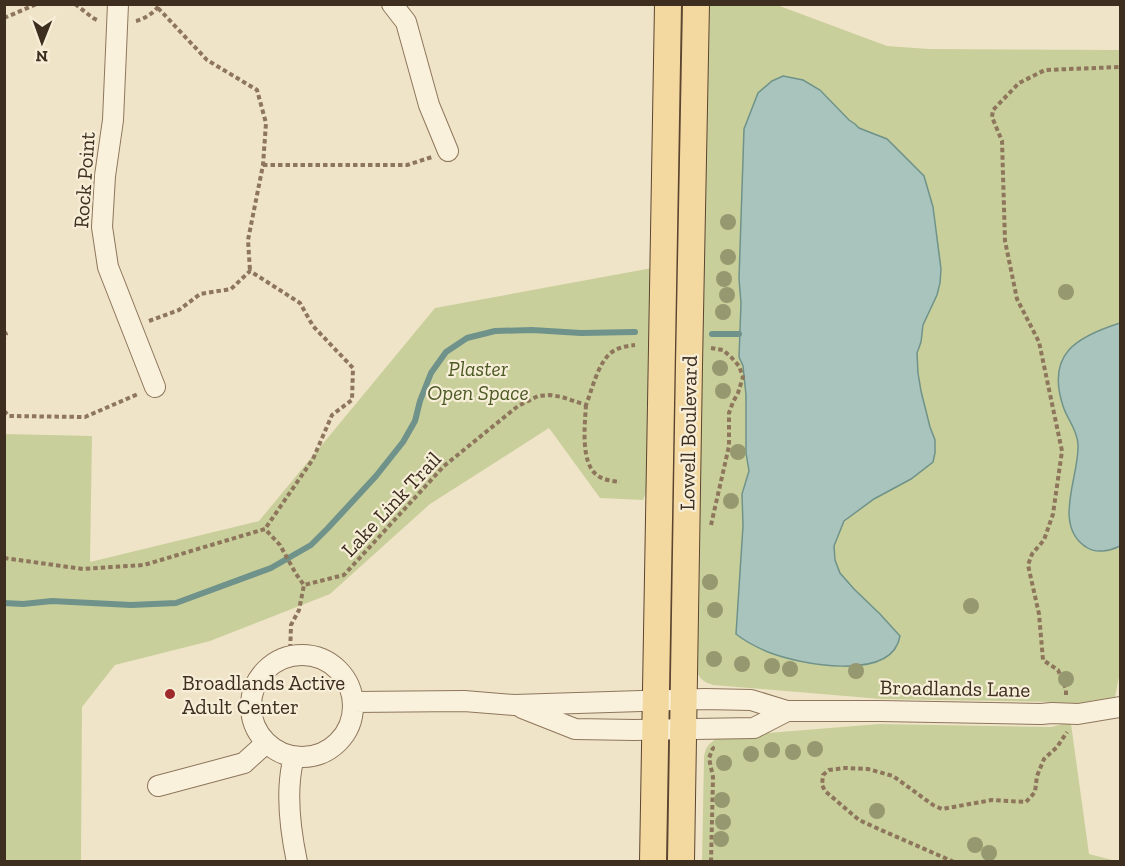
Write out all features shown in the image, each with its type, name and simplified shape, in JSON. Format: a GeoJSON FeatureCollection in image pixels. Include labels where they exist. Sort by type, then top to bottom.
{"type":"FeatureCollection","features":[{"type":"Feature","properties":{"kind":"main road","name":"Lowell Boulevard"},"geometry":{"type":"LineString","coordinates":[[653,861],[668,4]]}},
{"type":"Feature","properties":{"kind":"main road","name":"Lowell Boulevard"},"geometry":{"type":"LineString","coordinates":[[681,861],[696,4]]}},
{"type":"Feature","properties":{"kind":"street","name":"Rock Point"},"geometry":{"type":"LineString","coordinates":[[118,4],[113,120],[105,176],[102,227],[108,267],[155,387]]}},
{"type":"Feature","properties":{"kind":"street"},"geometry":{"type":"LineString","coordinates":[[392,4],[406,22],[429,105],[448,151]]}},
{"type":"Feature","properties":{"kind":"street"},"geometry":{"type":"LineString","coordinates":[[308,655],[325,660],[339,670],[349,685],[353,702],[352,717],[347,732],[337,744],[324,753],[309,757],[294,757],[279,752],[266,743],[256,730],[251,716],[250,700],[263,672],[276,662],[290,656],[308,655]]}},
{"type":"Feature","properties":{"kind":"street","name":"Broadlands Lane"},"geometry":{"type":"LineString","coordinates":[[353,702],[464,701],[514,705],[705,699],[751,700],[787,711],[1067,714],[1120,707]]}},
{"type":"Feature","properties":{"kind":"street","name":"Broadlands Lane"},"geometry":{"type":"LineString","coordinates":[[514,705],[574,729],[754,728],[787,711]]}},
{"type":"Feature","properties":{"kind":"street"},"geometry":{"type":"LineString","coordinates":[[158,786],[244,763],[266,743]]}},
{"type":"Feature","properties":{"kind":"street"},"geometry":{"type":"LineString","coordinates":[[294,757],[291,766],[289,809],[297,861]]}},
{"type":"Feature","properties":{"kind":"path"},"geometry":{"type":"LineString","coordinates":[[4,18],[37,4]]}},
{"type":"Feature","properties":{"kind":"path"},"geometry":{"type":"LineString","coordinates":[[160,4],[158,8],[207,60],[257,90],[266,123],[263,165],[248,240],[250,271]]}},
{"type":"Feature","properties":{"kind":"path"},"geometry":{"type":"LineString","coordinates":[[954,861],[859,820],[825,791],[822,784],[823,775],[829,770],[845,768],[868,770],[893,776],[942,809],[992,800],[1026,802],[1035,792],[1037,776],[1044,759],[1057,747],[1067,731],[1066,689],[1058,670],[1043,660],[1039,614],[1028,565],[1032,554],[1044,540],[1053,514],[1062,451],[1039,342],[1017,299],[1005,241],[1002,141],[992,117],[993,110],[1019,83],[1045,70],[1120,67]]}},
{"type":"Feature","properties":{"kind":"path"},"geometry":{"type":"LineString","coordinates":[[263,165],[407,165],[448,151]]}},
{"type":"Feature","properties":{"kind":"path"},"geometry":{"type":"LineString","coordinates":[[132,326],[179,310],[200,294],[231,289],[250,271]]}},
{"type":"Feature","properties":{"kind":"path"},"geometry":{"type":"LineString","coordinates":[[4,558],[83,569],[144,565],[265,529],[313,459],[332,415],[352,400],[353,368],[313,326],[300,303],[250,271]]}},
{"type":"Feature","properties":{"kind":"path"},"geometry":{"type":"LineString","coordinates":[[4,331],[6,334],[4,339]]}},
{"type":"Feature","properties":{"kind":"path"},"geometry":{"type":"LineString","coordinates":[[620,482],[596,475],[590,467],[586,455],[584,430],[586,405],[605,359],[618,348],[636,345]]}},
{"type":"Feature","properties":{"kind":"path"},"geometry":{"type":"LineString","coordinates":[[709,348],[723,350],[740,366],[743,377],[729,413],[729,446],[710,528]]}},
{"type":"Feature","properties":{"kind":"path"},"geometry":{"type":"LineString","coordinates":[[4,411],[9,416],[85,417],[155,387]]}},
{"type":"Feature","properties":{"kind":"path","name":"Lake Link Trail"},"geometry":{"type":"LineString","coordinates":[[304,585],[345,574],[444,466],[518,406],[538,396],[550,395],[586,405]]}},
{"type":"Feature","properties":{"kind":"path"},"geometry":{"type":"LineString","coordinates":[[265,529],[280,545],[304,585],[300,609],[291,625],[290,656]]}},
{"type":"Feature","properties":{"kind":"path"},"geometry":{"type":"LineString","coordinates":[[709,744],[713,748],[709,758],[712,777],[711,861]]}},
{"type":"Feature","properties":{"kind":"green space"},"geometry":{"type":"Polygon","coordinates":[[[707,5],[777,5],[887,46],[929,49],[1120,50],[1120,672],[1115,697],[1072,704],[881,699],[713,685],[704,681],[698,674],[695,668],[707,5]]]}},
{"type":"Feature","properties":{"kind":"green space","name":"Plaster Open Space"},"geometry":{"type":"Polygon","coordinates":[[[652,268],[647,490],[643,500],[600,498],[549,428],[430,504],[330,594],[210,641],[115,665],[82,707],[81,861],[5,862],[5,434],[92,436],[90,562],[259,521],[435,308],[652,268]]]}},
{"type":"Feature","properties":{"kind":"green space"},"geometry":{"type":"Polygon","coordinates":[[[879,724],[1051,727],[1071,724],[1089,854],[1120,862],[702,862],[704,758],[708,746],[718,737],[879,724]]]}},
{"type":"Feature","properties":{"kind":"water"},"geometry":{"type":"Polygon","coordinates":[[[783,76],[803,80],[820,90],[859,128],[887,139],[924,176],[933,207],[941,269],[940,283],[923,325],[917,353],[921,391],[935,440],[933,462],[911,479],[874,499],[844,521],[834,546],[835,560],[840,573],[900,636],[893,651],[880,660],[863,665],[821,665],[782,657],[751,644],[736,634],[743,526],[742,494],[749,471],[746,453],[746,395],[743,366],[739,357],[744,129],[758,93],[772,81],[783,76]]]}},
{"type":"Feature","properties":{"kind":"water"},"geometry":{"type":"Polygon","coordinates":[[[1120,323],[1120,546],[1099,551],[1086,547],[1076,538],[1071,526],[1070,499],[1078,444],[1076,434],[1063,406],[1059,388],[1059,373],[1062,361],[1078,342],[1104,328],[1120,323]]]}},
{"type":"Feature","properties":{"kind":"waterway"},"geometry":{"type":"LineString","coordinates":[[4,603],[52,601],[131,605],[176,603],[271,568],[311,545],[376,476],[403,442],[415,421],[431,373],[446,352],[467,338],[495,331],[635,332]]}},
{"type":"Feature","properties":{"kind":"waterway"},"geometry":{"type":"LineString","coordinates":[[712,334],[739,334]]}},
{"type":"Feature","properties":{"kind":"place","name":"Broadlands Active Adult Center"},"geometry":{"type":"Point","coordinates":[170,694]}}]}
